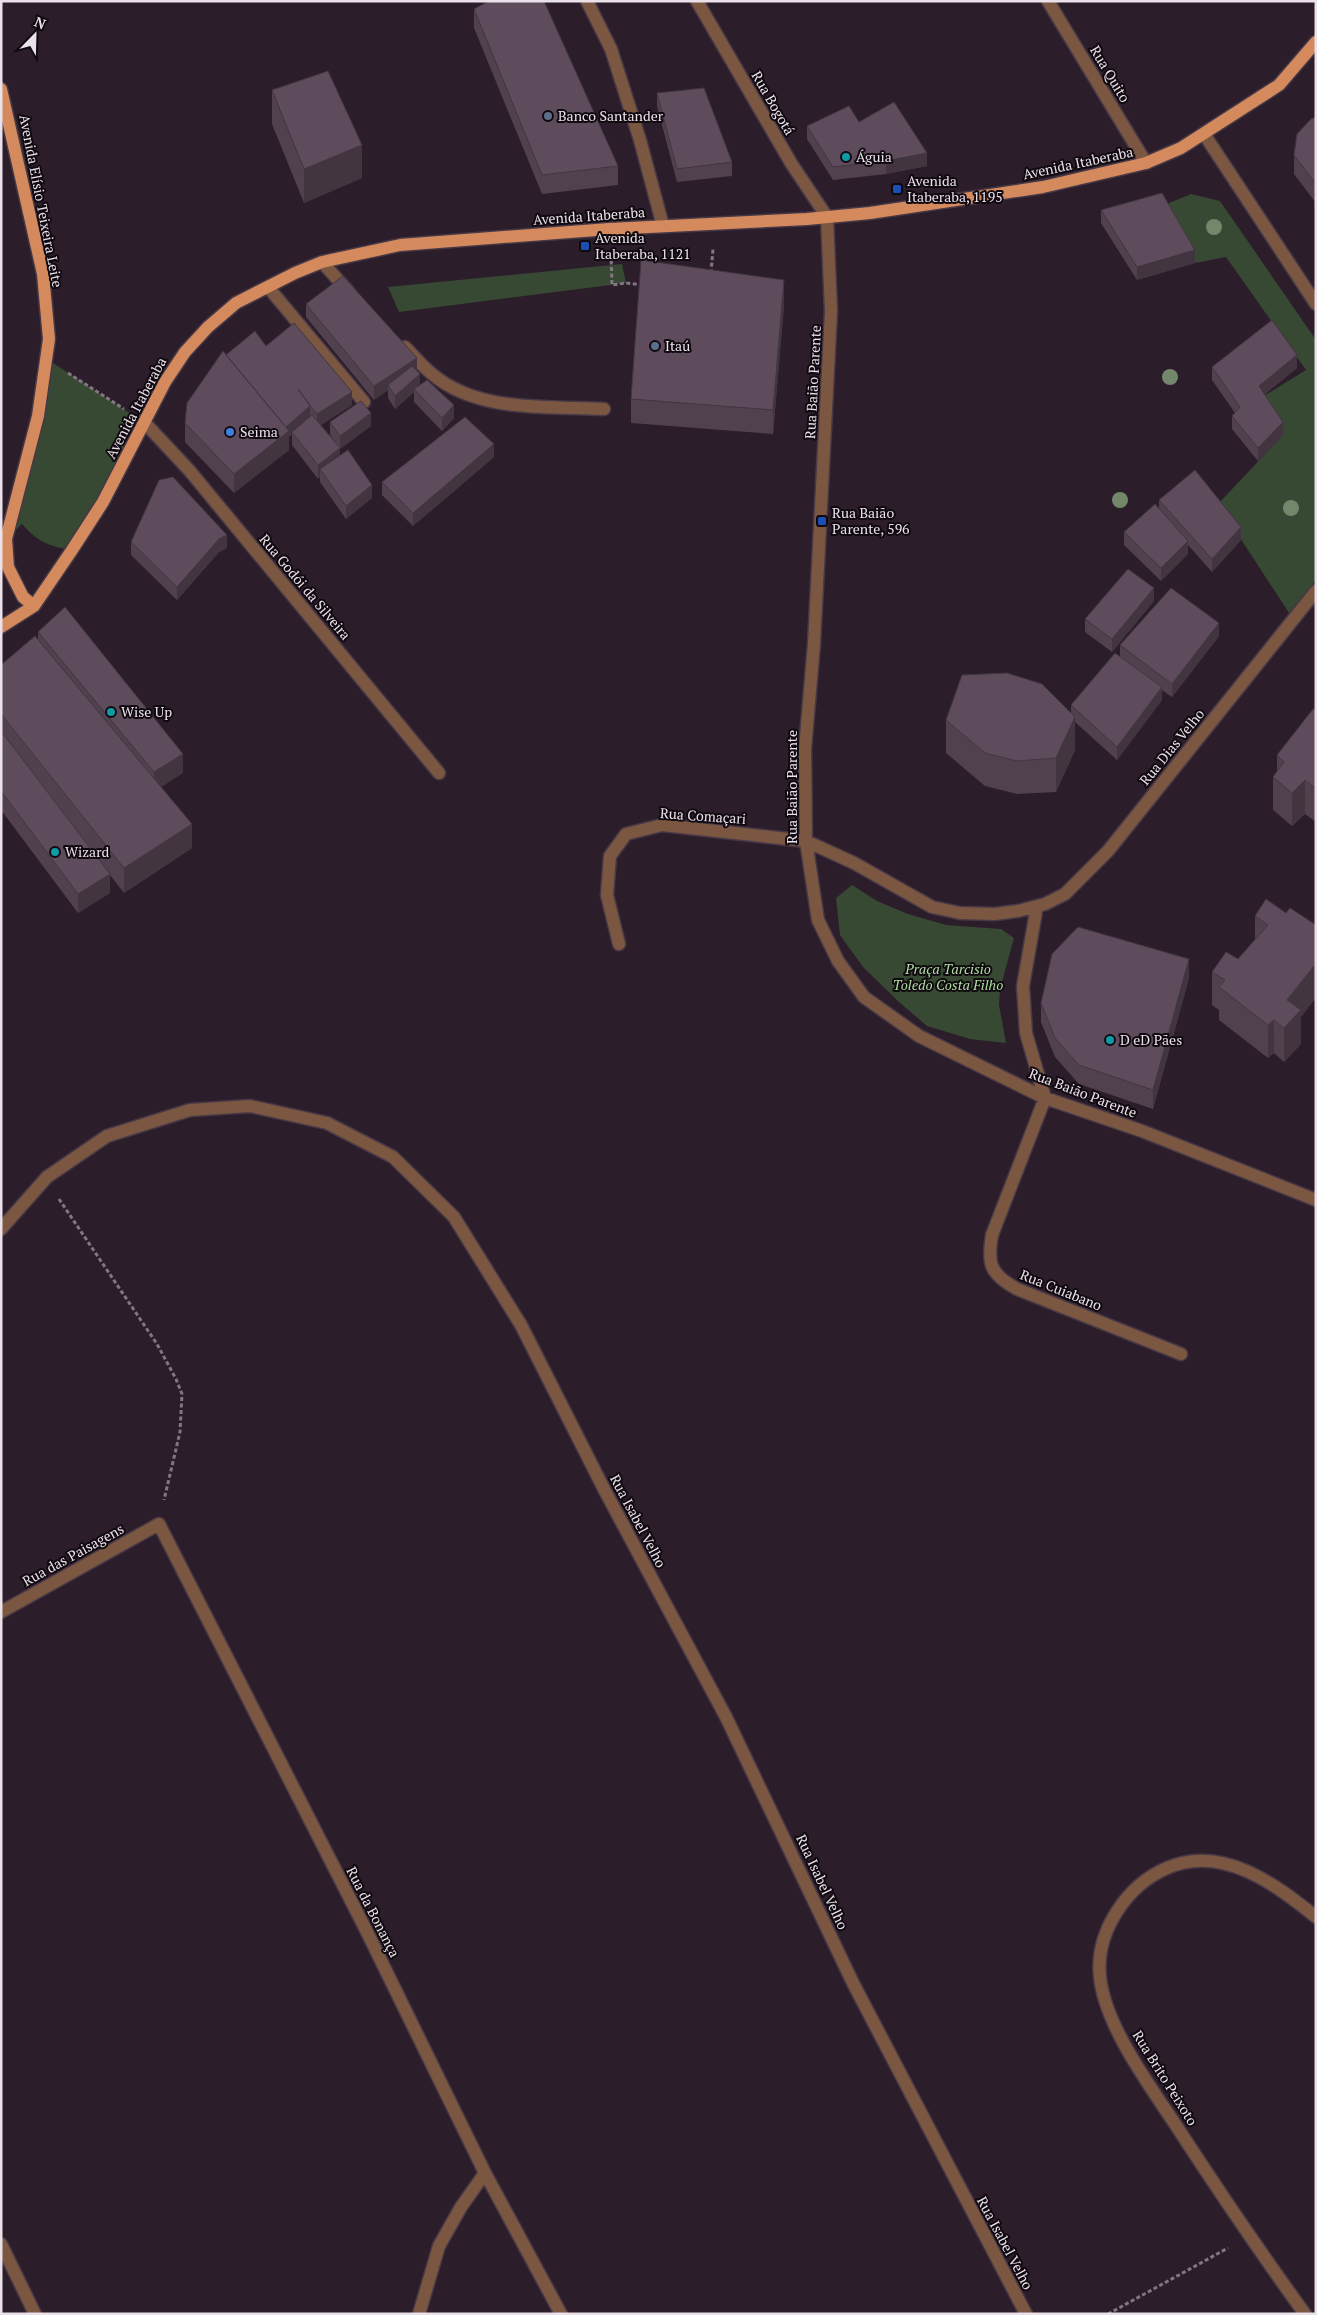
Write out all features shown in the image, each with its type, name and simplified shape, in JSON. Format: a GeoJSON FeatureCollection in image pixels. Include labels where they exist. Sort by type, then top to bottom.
{"type":"FeatureCollection","features":[{"type":"Feature","properties":{"kind":"main road","name":"Avenida Itaberaba"},"geometry":{"type":"LineString","coordinates":[[1,627],[34,606],[103,502],[165,382],[185,352],[208,327],[236,303],[322,262],[400,245],[663,226],[827,217],[870,213],[1043,188],[1146,163],[1180,148],[1279,85],[1316,42]]}},
{"type":"Feature","properties":{"kind":"main road","name":"Avenida Elísio Teixeira Leite"},"geometry":{"type":"LineString","coordinates":[[1,89],[43,274],[49,339],[38,416],[6,539],[8,567],[23,597],[34,606]]}},
{"type":"Feature","properties":{"kind":"main road"},"geometry":{"type":"LineString","coordinates":[[1,552],[6,539]]}},
{"type":"Feature","properties":{"kind":"street"},"geometry":{"type":"LineString","coordinates":[[587,1],[611,49],[642,148],[663,226]]}},
{"type":"Feature","properties":{"kind":"street","name":"Rua Bogotá"},"geometry":{"type":"LineString","coordinates":[[697,1],[791,164],[827,217]]}},
{"type":"Feature","properties":{"kind":"street","name":"Rua Quito"},"geometry":{"type":"LineString","coordinates":[[1048,1],[1146,163]]}},
{"type":"Feature","properties":{"kind":"street"},"geometry":{"type":"LineString","coordinates":[[1204,134],[1316,304]]}},
{"type":"Feature","properties":{"kind":"street","name":"Rua Baião Parente"},"geometry":{"type":"LineString","coordinates":[[827,217],[831,311],[814,644],[806,749],[806,841],[818,920],[838,961],[864,997],[919,1036],[1045,1098],[1142,1131],[1316,1200]]}},
{"type":"Feature","properties":{"kind":"street"},"geometry":{"type":"LineString","coordinates":[[322,262],[359,302]]}},
{"type":"Feature","properties":{"kind":"street"},"geometry":{"type":"LineString","coordinates":[[268,287],[364,402]]}},
{"type":"Feature","properties":{"kind":"street"},"geometry":{"type":"LineString","coordinates":[[392,335],[432,375],[452,388],[478,398],[507,405],[604,409]]}},
{"type":"Feature","properties":{"kind":"street","name":"Rua Godói da Silveira"},"geometry":{"type":"LineString","coordinates":[[145,423],[189,470],[439,773]]}},
{"type":"Feature","properties":{"kind":"street","name":"Rua Dias Velho"},"geometry":{"type":"LineString","coordinates":[[806,841],[854,863],[932,907],[960,913],[995,914],[1037,906],[1065,894],[1108,851],[1316,591]]}},
{"type":"Feature","properties":{"kind":"street","name":"Rua Comaçari"},"geometry":{"type":"LineString","coordinates":[[619,944],[607,895],[610,856],[626,834],[662,826],[806,841]]}},
{"type":"Feature","properties":{"kind":"street"},"geometry":{"type":"LineString","coordinates":[[1037,906],[1023,986],[1026,1033],[1045,1098]]}},
{"type":"Feature","properties":{"kind":"street","name":"Rua Cuiabano"},"geometry":{"type":"LineString","coordinates":[[1045,1098],[992,1235],[989,1256],[993,1270],[1006,1283],[1017,1289],[1181,1354]]}},
{"type":"Feature","properties":{"kind":"street","name":"Rua Isabel Velho"},"geometry":{"type":"LineString","coordinates":[[1,1229],[47,1177],[107,1136],[190,1110],[250,1106],[327,1123],[393,1157],[454,1217],[521,1325],[605,1491],[726,1717],[853,1983],[1026,2314]]}},
{"type":"Feature","properties":{"kind":"street","name":"Rua das Paisagens"},"geometry":{"type":"LineString","coordinates":[[1,1612],[159,1524]]}},
{"type":"Feature","properties":{"kind":"street","name":"Rua da Bonança"},"geometry":{"type":"LineString","coordinates":[[159,1524],[367,1932],[485,2173],[561,2314]]}},
{"type":"Feature","properties":{"kind":"street","name":"Rua Brito Peixoto"},"geometry":{"type":"LineString","coordinates":[[1304,2314],[1249,2237],[1134,2061],[1107,2006],[1100,1977],[1100,1957],[1106,1935],[1131,1892],[1148,1878],[1167,1867],[1191,1861],[1214,1861],[1240,1868],[1261,1877],[1316,1917]]}},
{"type":"Feature","properties":{"kind":"street"},"geometry":{"type":"LineString","coordinates":[[419,2314],[439,2246],[460,2207],[485,2173]]}},
{"type":"Feature","properties":{"kind":"street"},"geometry":{"type":"LineString","coordinates":[[1,2244],[35,2314]]}},
{"type":"Feature","properties":{"kind":"path"},"geometry":{"type":"LineString","coordinates":[[711,276],[714,223]]}},
{"type":"Feature","properties":{"kind":"path"},"geometry":{"type":"LineString","coordinates":[[612,284],[626,283],[651,286]]}},
{"type":"Feature","properties":{"kind":"path"},"geometry":{"type":"LineString","coordinates":[[47,359],[145,423]]}},
{"type":"Feature","properties":{"kind":"path"},"geometry":{"type":"LineString","coordinates":[[47,1177],[62,1205],[157,1344],[182,1394],[180,1432],[159,1524]]}},
{"type":"Feature","properties":{"kind":"path"},"geometry":{"type":"LineString","coordinates":[[1108,2314],[1249,2237]]}},
{"type":"Feature","properties":{"kind":"green space"},"geometry":{"type":"Polygon","coordinates":[[[1191,194],[1220,201],[1316,340],[1316,580],[1289,613],[1218,504],[1283,435],[1259,399],[1306,370],[1226,257],[1195,263],[1162,206],[1191,194]]]}},
{"type":"Feature","properties":{"kind":"green space"},"geometry":{"type":"Polygon","coordinates":[[[622,264],[626,283],[399,312],[388,287],[622,264]]]}},
{"type":"Feature","properties":{"kind":"green space"},"geometry":{"type":"Polygon","coordinates":[[[47,359],[145,423],[72,550],[56,547],[44,542],[33,535],[22,524],[6,539],[47,359]]]}},
{"type":"Feature","properties":{"kind":"green space","name":"Praça Tarcisio Toledo Costa Filho"},"geometry":{"type":"Polygon","coordinates":[[[852,885],[877,901],[908,914],[946,925],[1001,929],[1014,938],[1000,989],[999,1005],[1006,1043],[970,1039],[927,1026],[863,967],[840,935],[836,898],[852,885]]]}},
{"type":"Feature","properties":{"kind":"building","name":"Banco Santander"},"geometry":{"type":"Polygon","coordinates":[[[489,1],[544,1],[618,166],[542,175],[474,9],[489,1]]]}},
{"type":"Feature","properties":{"kind":"building"},"geometry":{"type":"Polygon","coordinates":[[[328,71],[362,145],[304,169],[272,90],[328,71]]]}},
{"type":"Feature","properties":{"kind":"building"},"geometry":{"type":"Polygon","coordinates":[[[704,88],[732,162],[677,169],[657,93],[704,88]]]}},
{"type":"Feature","properties":{"kind":"building"},"geometry":{"type":"Polygon","coordinates":[[[894,102],[927,153],[886,161],[833,167],[807,126],[849,106],[859,122],[894,102]]]}},
{"type":"Feature","properties":{"kind":"building"},"geometry":{"type":"Polygon","coordinates":[[[1316,117],[1316,184],[1294,155],[1297,134],[1311,119],[1316,117]]]}},
{"type":"Feature","properties":{"kind":"building"},"geometry":{"type":"Polygon","coordinates":[[[1162,193],[1195,250],[1137,267],[1101,210],[1162,193]]]}},
{"type":"Feature","properties":{"kind":"building"},"geometry":{"type":"Polygon","coordinates":[[[641,260],[784,280],[773,410],[631,399],[641,260]]]}},
{"type":"Feature","properties":{"kind":"building"},"geometry":{"type":"Polygon","coordinates":[[[343,276],[417,358],[374,386],[306,304],[343,276]]]}},
{"type":"Feature","properties":{"kind":"building"},"geometry":{"type":"Polygon","coordinates":[[[1272,320],[1297,355],[1259,386],[1283,422],[1258,448],[1232,416],[1240,407],[1212,367],[1272,320]]]}},
{"type":"Feature","properties":{"kind":"building"},"geometry":{"type":"Polygon","coordinates":[[[294,323],[352,392],[317,414],[298,389],[310,406],[286,427],[226,355],[255,331],[266,346],[294,323]]]}},
{"type":"Feature","properties":{"kind":"building","name":"Seima"},"geometry":{"type":"Polygon","coordinates":[[[223,351],[289,431],[234,474],[185,423],[187,403],[223,351]]]}},
{"type":"Feature","properties":{"kind":"building"},"geometry":{"type":"Polygon","coordinates":[[[412,366],[420,374],[395,396],[388,385],[412,366]]]}},
{"type":"Feature","properties":{"kind":"building"},"geometry":{"type":"Polygon","coordinates":[[[427,380],[454,405],[442,418],[414,389],[427,380]]]}},
{"type":"Feature","properties":{"kind":"building"},"geometry":{"type":"Polygon","coordinates":[[[361,401],[371,413],[340,436],[330,422],[361,401]]]}},
{"type":"Feature","properties":{"kind":"building"},"geometry":{"type":"Polygon","coordinates":[[[312,415],[340,448],[318,465],[292,432],[312,415]]]}},
{"type":"Feature","properties":{"kind":"building"},"geometry":{"type":"Polygon","coordinates":[[[465,417],[494,444],[413,513],[382,482],[465,417]]]}},
{"type":"Feature","properties":{"kind":"building"},"geometry":{"type":"Polygon","coordinates":[[[348,450],[372,485],[346,506],[320,469],[348,450]]]}},
{"type":"Feature","properties":{"kind":"building"},"geometry":{"type":"Polygon","coordinates":[[[1195,470],[1241,527],[1212,559],[1159,500],[1195,470]]]}},
{"type":"Feature","properties":{"kind":"building"},"geometry":{"type":"Polygon","coordinates":[[[173,477],[227,535],[219,539],[177,587],[131,542],[159,480],[173,477]]]}},
{"type":"Feature","properties":{"kind":"building"},"geometry":{"type":"Polygon","coordinates":[[[1155,504],[1188,541],[1161,568],[1124,532],[1155,504]]]}},
{"type":"Feature","properties":{"kind":"building"},"geometry":{"type":"Polygon","coordinates":[[[1128,569],[1154,588],[1112,639],[1085,619],[1128,569]]]}},
{"type":"Feature","properties":{"kind":"building"},"geometry":{"type":"Polygon","coordinates":[[[1171,588],[1219,623],[1172,684],[1120,645],[1171,588]]]}},
{"type":"Feature","properties":{"kind":"building","name":"Wise Up"},"geometry":{"type":"Polygon","coordinates":[[[65,607],[183,754],[154,772],[38,632],[65,607]]]}},
{"type":"Feature","properties":{"kind":"building"},"geometry":{"type":"Polygon","coordinates":[[[35,636],[192,824],[124,868],[1,714],[1,665],[35,636]]]}},
{"type":"Feature","properties":{"kind":"building"},"geometry":{"type":"Polygon","coordinates":[[[1115,653],[1162,687],[1117,747],[1071,705],[1115,653]]]}},
{"type":"Feature","properties":{"kind":"building"},"geometry":{"type":"Polygon","coordinates":[[[1007,673],[1042,684],[1075,717],[1056,758],[1017,761],[985,753],[946,720],[962,675],[1007,673]]]}},
{"type":"Feature","properties":{"kind":"building"},"geometry":{"type":"Polygon","coordinates":[[[1313,709],[1316,710],[1316,789],[1305,780],[1292,793],[1273,777],[1284,762],[1277,755],[1313,709]]]}},
{"type":"Feature","properties":{"kind":"building","name":"Wizard"},"geometry":{"type":"Polygon","coordinates":[[[1,731],[110,874],[78,894],[1,791],[1,731]]]}},
{"type":"Feature","properties":{"kind":"building"},"geometry":{"type":"Polygon","coordinates":[[[1266,899],[1286,913],[1290,908],[1316,925],[1316,967],[1314,966],[1287,1000],[1301,1010],[1284,1028],[1274,1020],[1268,1025],[1219,987],[1225,980],[1212,972],[1226,952],[1238,959],[1268,925],[1255,916],[1266,899]]]}},
{"type":"Feature","properties":{"kind":"building","name":"D eD Pães"},"geometry":{"type":"Polygon","coordinates":[[[1078,927],[1189,959],[1153,1090],[1079,1065],[1055,1038],[1041,1003],[1052,954],[1078,927]]]}},
{"type":"Feature","properties":{"kind":"place","name":"Banco Santander"},"geometry":{"type":"Point","coordinates":[548,116]}},
{"type":"Feature","properties":{"kind":"place","name":"Águia"},"geometry":{"type":"Point","coordinates":[846,157]}},
{"type":"Feature","properties":{"kind":"place","name":"Avenida Itaberaba, 1195"},"geometry":{"type":"Point","coordinates":[897,189]}},
{"type":"Feature","properties":{"kind":"place","name":"Avenida Itaberaba, 1121"},"geometry":{"type":"Point","coordinates":[585,246]}},
{"type":"Feature","properties":{"kind":"place","name":"Itaú"},"geometry":{"type":"Point","coordinates":[655,346]}},
{"type":"Feature","properties":{"kind":"place","name":"Seima"},"geometry":{"type":"Point","coordinates":[230,432]}},
{"type":"Feature","properties":{"kind":"place","name":"Rua Baião Parente, 596"},"geometry":{"type":"Point","coordinates":[822,521]}},
{"type":"Feature","properties":{"kind":"place","name":"Wise Up"},"geometry":{"type":"Point","coordinates":[111,712]}},
{"type":"Feature","properties":{"kind":"place","name":"Wizard"},"geometry":{"type":"Point","coordinates":[55,852]}},
{"type":"Feature","properties":{"kind":"place","name":"D eD Pães"},"geometry":{"type":"Point","coordinates":[1110,1040]}}]}
